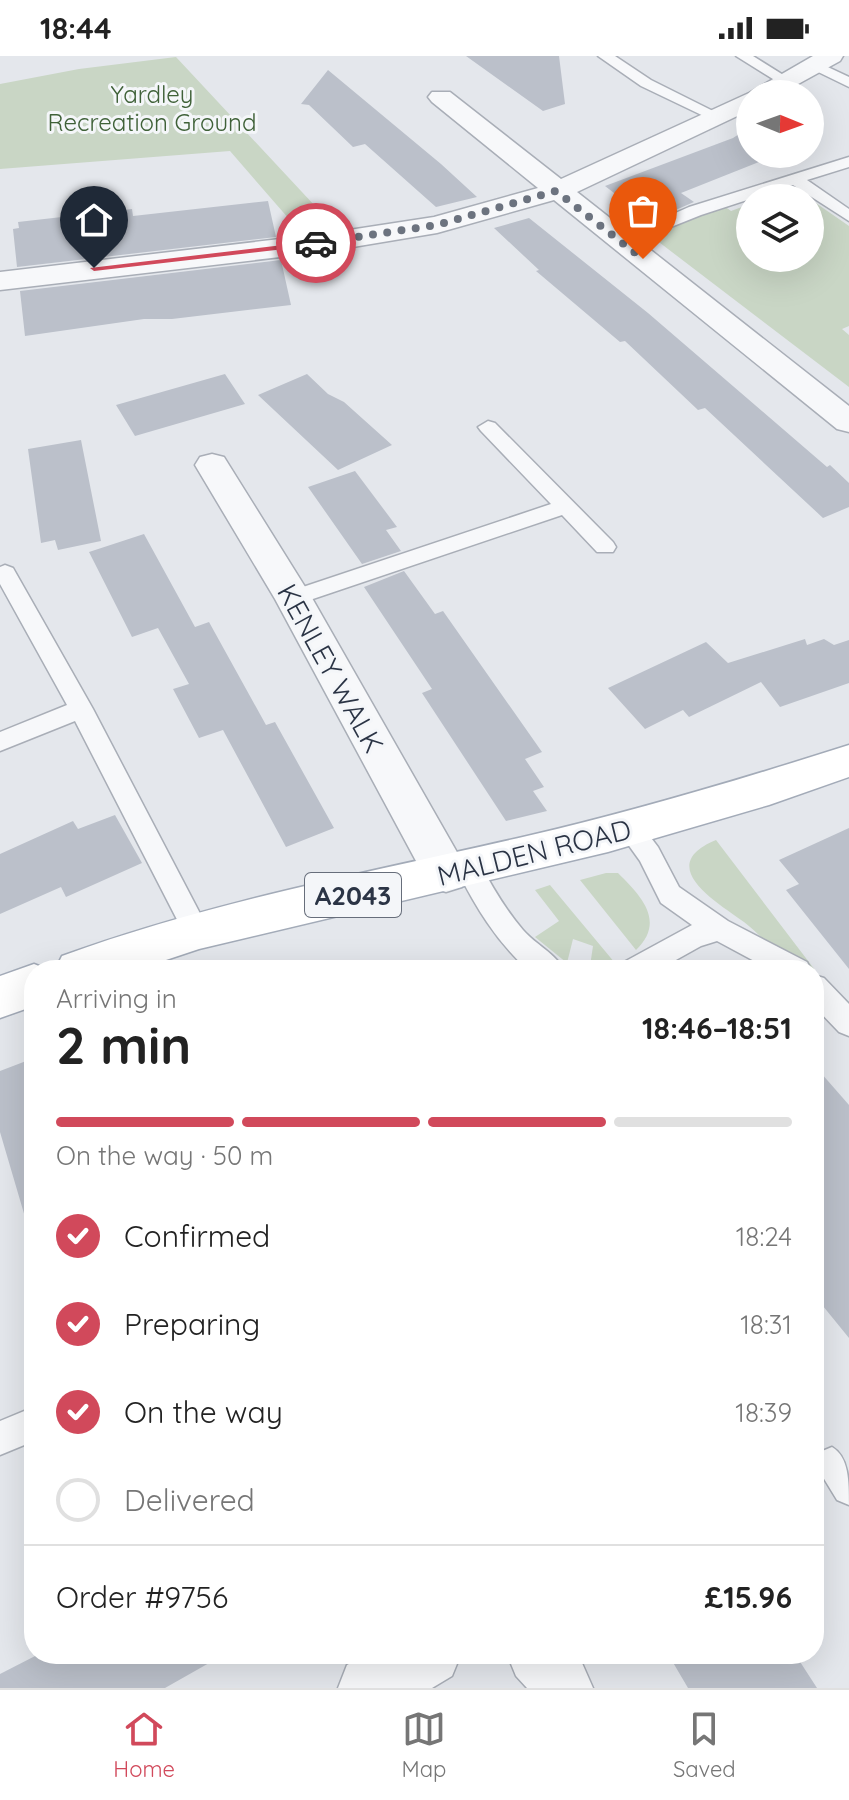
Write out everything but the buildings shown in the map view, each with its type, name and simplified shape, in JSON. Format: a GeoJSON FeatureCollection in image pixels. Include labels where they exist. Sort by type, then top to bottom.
{"type":"FeatureCollection","features":[{"type":"Feature","properties":{"kind":"main road","name":"MALDEN ROAD"},"geometry":{"type":"LineString","coordinates":[[108,960],[196,931],[630,829],[733,800],[849,761]]}},
{"type":"Feature","properties":{"kind":"main road"},"geometry":{"type":"LineString","coordinates":[[0,997],[24,989]]}},
{"type":"Feature","properties":{"kind":"street"},"geometry":{"type":"LineString","coordinates":[[788,80],[823,61]]}},
{"type":"Feature","properties":{"kind":"street"},"geometry":{"type":"LineString","coordinates":[[441,97],[849,422]]}},
{"type":"Feature","properties":{"kind":"street"},"geometry":{"type":"LineString","coordinates":[[0,281],[323,243],[437,225],[556,191],[736,107]]}},
{"type":"Feature","properties":{"kind":"street","name":"KENLEY WALK"},"geometry":{"type":"LineString","coordinates":[[212,465],[458,871]]}},
{"type":"Feature","properties":{"kind":"street"},"geometry":{"type":"LineString","coordinates":[[370,1688],[412,1664]]}},
{"type":"Feature","properties":{"kind":"street"},"geometry":{"type":"LineString","coordinates":[[549,1664],[561,1688]]}},
{"type":"Feature","properties":{"kind":"lane"},"geometry":{"type":"LineString","coordinates":[[605,56],[646,83],[717,117]]}},
{"type":"Feature","properties":{"kind":"lane"},"geometry":{"type":"LineString","coordinates":[[743,56],[784,80]]}},
{"type":"Feature","properties":{"kind":"lane"},"geometry":{"type":"LineString","coordinates":[[823,61],[849,83]]}},
{"type":"Feature","properties":{"kind":"lane"},"geometry":{"type":"LineString","coordinates":[[620,241],[695,211],[849,162]]}},
{"type":"Feature","properties":{"kind":"lane"},"geometry":{"type":"LineString","coordinates":[[793,178],[849,216]]}},
{"type":"Feature","properties":{"kind":"lane"},"geometry":{"type":"LineString","coordinates":[[488,427],[605,547]]}},
{"type":"Feature","properties":{"kind":"lane"},"geometry":{"type":"LineString","coordinates":[[293,598],[566,506]]}},
{"type":"Feature","properties":{"kind":"lane"},"geometry":{"type":"LineString","coordinates":[[5,573],[81,709],[196,931]]}},
{"type":"Feature","properties":{"kind":"lane"},"geometry":{"type":"LineString","coordinates":[[0,742],[81,709]]}},
{"type":"Feature","properties":{"kind":"lane"},"geometry":{"type":"LineString","coordinates":[[630,829],[649,854],[670,895],[719,929],[778,960]]}},
{"type":"Feature","properties":{"kind":"lane"},"geometry":{"type":"LineString","coordinates":[[458,871],[534,960]]}},
{"type":"Feature","properties":{"kind":"lane"},"geometry":{"type":"LineString","coordinates":[[652,960],[694,936],[719,929]]}},
{"type":"Feature","properties":{"kind":"lane"},"geometry":{"type":"LineString","coordinates":[[824,997],[849,1023]]}},
{"type":"Feature","properties":{"kind":"lane"},"geometry":{"type":"LineString","coordinates":[[0,1438],[24,1428]]}},
{"type":"Feature","properties":{"kind":"green space","name":"Yardley Recreation Ground"},"geometry":{"type":"Polygon","coordinates":[[[176,57],[329,221],[296,227],[230,151],[0,169],[0,84],[79,69],[176,57]]]}},
{"type":"Feature","properties":{"kind":"green space"},"geometry":{"type":"Polygon","coordinates":[[[723,205],[731,211],[736,209],[736,272],[824,272],[824,209],[849,226],[849,326],[842,329],[849,335],[849,387],[647,233],[723,205]]]}},
{"type":"Feature","properties":{"kind":"green space"},"geometry":{"type":"Polygon","coordinates":[[[716,840],[807,960],[788,960],[707,895],[690,872],[690,861],[698,850],[716,840]]]}},
{"type":"Feature","properties":{"kind":"green space"},"geometry":{"type":"Polygon","coordinates":[[[618,873],[647,909],[649,929],[636,950],[580,880],[618,873]]]}},
{"type":"Feature","properties":{"kind":"green space"},"geometry":{"type":"Polygon","coordinates":[[[550,885],[612,960],[591,960],[593,946],[573,939],[568,960],[563,960],[535,937],[559,921],[535,890],[550,885]]]}},
{"type":"Feature","properties":{"kind":"way so far"},"geometry":{"type":"LineString","coordinates":[[316,243],[437,225],[556,191],[643,259]]}},
{"type":"Feature","properties":{"kind":"route"},"geometry":{"type":"LineString","coordinates":[[94,268],[316,243]]}}]}
